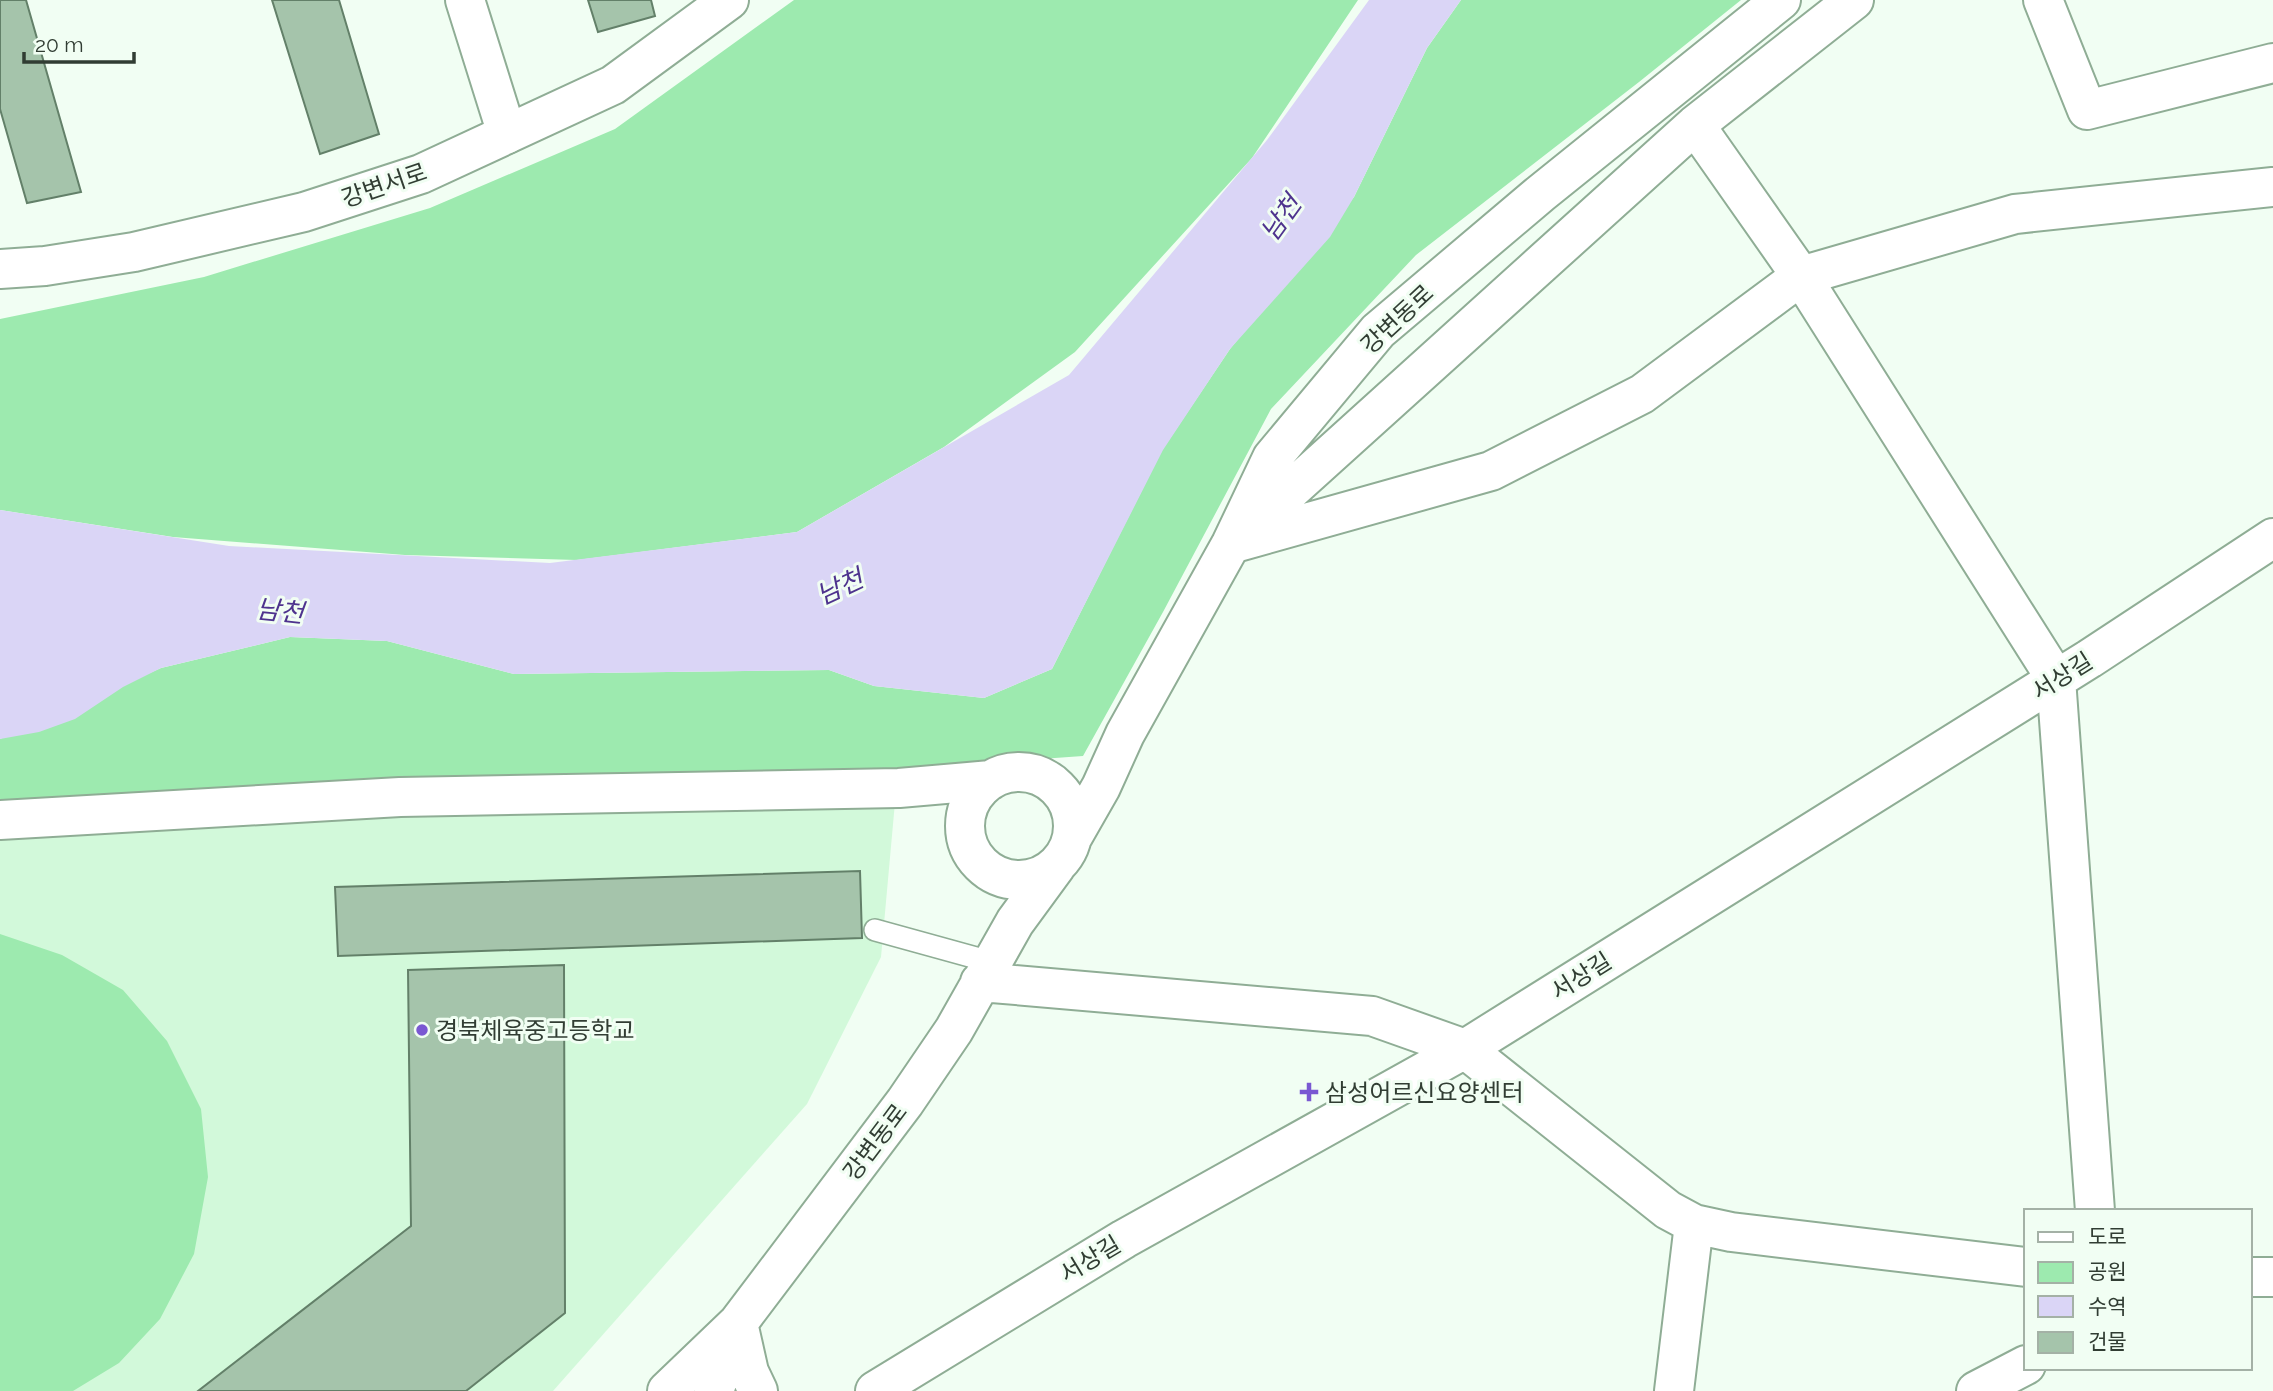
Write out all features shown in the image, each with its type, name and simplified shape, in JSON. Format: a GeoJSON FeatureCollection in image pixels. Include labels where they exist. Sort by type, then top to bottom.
{"type":"FeatureCollection","features":[{"type":"Feature","properties":{"kind":"street"},"geometry":{"type":"LineString","coordinates":[[465,0],[507,134]]}},
{"type":"Feature","properties":{"kind":"street","name":"강변서로"},"geometry":{"type":"LineString","coordinates":[[0,269],[45,266],[134,252],[304,212],[421,174],[613,85],[729,0]]}},
{"type":"Feature","properties":{"kind":"street","name":"강변동로"},"geometry":{"type":"LineString","coordinates":[[689,1385],[713,1346],[738,1323],[905,1102],[954,1030],[989,966],[1064,851],[1101,787],[1125,734],[1231,544],[1272,458],[1378,331],[1541,194],[1781,0]]}},
{"type":"Feature","properties":{"kind":"street"},"geometry":{"type":"LineString","coordinates":[[1231,544],[1695,125],[1854,0]]}},
{"type":"Feature","properties":{"kind":"street"},"geometry":{"type":"LineString","coordinates":[[2043,0],[2087,110],[2273,63]]}},
{"type":"Feature","properties":{"kind":"street"},"geometry":{"type":"LineString","coordinates":[[1695,125],[1801,276],[2056,679],[2095,1209]]}},
{"type":"Feature","properties":{"kind":"street"},"geometry":{"type":"LineString","coordinates":[[1231,544],[1491,471],[1642,394],[1801,276],[2015,214],[2273,187]]}},
{"type":"Feature","properties":{"kind":"street","name":"서상길"},"geometry":{"type":"LineString","coordinates":[[875,1391],[1124,1239],[1465,1049],[2056,679],[2273,538]]}},
{"type":"Feature","properties":{"kind":"street","name":"강변동로"},"geometry":{"type":"LineString","coordinates":[[0,820],[400,797],[899,788],[991,780],[1016,772],[1042,777],[1083,764],[1125,734]]}},
{"type":"Feature","properties":{"kind":"street"},"geometry":{"type":"LineString","coordinates":[[899,788],[950,820],[989,872],[1005,879],[1024,881],[1041,876],[1064,851],[1073,818],[1068,801],[1057,787],[1042,777]]}},
{"type":"Feature","properties":{"kind":"street"},"geometry":{"type":"LineString","coordinates":[[991,780],[977,792],[968,807],[964,825],[986,888],[989,966],[1372,1016],[1465,1049],[1668,1210],[1694,1224],[1731,1232],[2024,1267]]}},
{"type":"Feature","properties":{"kind":"street"},"geometry":{"type":"LineString","coordinates":[[1674,1391],[1694,1224]]}},
{"type":"Feature","properties":{"kind":"street"},"geometry":{"type":"LineString","coordinates":[[2252,1277],[2273,1277]]}},
{"type":"Feature","properties":{"kind":"street"},"geometry":{"type":"LineString","coordinates":[[738,1323],[749,1372],[758,1391]]}},
{"type":"Feature","properties":{"kind":"street"},"geometry":{"type":"LineString","coordinates":[[1976,1391],[2024,1366]]}},
{"type":"Feature","properties":{"kind":"lane"},"geometry":{"type":"LineString","coordinates":[[875,930],[989,966]]}},
{"type":"Feature","properties":{"kind":"shaded area","name":"경북체육중고등학교"},"geometry":{"type":"Polygon","coordinates":[[[898,769],[881,957],[807,1104],[553,1391],[0,1391],[0,820],[898,769]]]}},
{"type":"Feature","properties":{"kind":"green space"},"geometry":{"type":"Polygon","coordinates":[[[794,0],[1358,0],[1252,158],[1075,352],[944,447],[797,532],[577,560],[405,555],[173,537],[0,510],[0,319],[204,277],[430,208],[615,129],[794,0]]]}},
{"type":"Feature","properties":{"kind":"green space"},"geometry":{"type":"Polygon","coordinates":[[[1461,0],[1741,0],[1416,255],[1271,409],[1083,756],[0,820],[0,739],[161,668],[290,637],[387,641],[514,674],[829,670],[874,686],[984,698],[1052,669],[1162,450],[1230,349],[1354,197],[1427,48],[1461,0]]]}},
{"type":"Feature","properties":{"kind":"green space"},"geometry":{"type":"Polygon","coordinates":[[[0,934],[62,955],[123,990],[167,1041],[201,1109],[208,1177],[194,1254],[160,1319],[119,1363],[73,1391],[0,1391],[0,934]]]}},
{"type":"Feature","properties":{"kind":"water","name":"남천"},"geometry":{"type":"Polygon","coordinates":[[[1369,0],[1461,0],[1427,48],[1354,197],[1330,237],[1230,349],[1163,450],[1052,669],[984,698],[874,686],[829,670],[514,674],[387,641],[290,637],[161,668],[123,687],[75,719],[39,732],[0,739],[0,510],[229,546],[550,563],[797,532],[1069,375],[1267,140],[1369,0]]]}},
{"type":"Feature","properties":{"kind":"building"},"geometry":{"type":"Polygon","coordinates":[[[0,0],[26,0],[81,192],[27,203],[0,109],[0,0]]]}},
{"type":"Feature","properties":{"kind":"building"},"geometry":{"type":"Polygon","coordinates":[[[272,0],[339,0],[379,134],[320,154],[272,0]]]}},
{"type":"Feature","properties":{"kind":"building"},"geometry":{"type":"Polygon","coordinates":[[[588,0],[651,0],[655,16],[598,32],[588,0]]]}},
{"type":"Feature","properties":{"kind":"building"},"geometry":{"type":"Polygon","coordinates":[[[860,871],[862,938],[338,956],[335,887],[860,871]]]}},
{"type":"Feature","properties":{"kind":"building"},"geometry":{"type":"Polygon","coordinates":[[[564,965],[565,1313],[466,1391],[198,1391],[411,1226],[408,970],[564,965]]]}},
{"type":"Feature","properties":{"kind":"place","name":"경북체육중고등학교"},"geometry":{"type":"Point","coordinates":[422,1030]}},
{"type":"Feature","properties":{"kind":"place","name":"삼성어르신요양센터"},"geometry":{"type":"Point","coordinates":[1309,1092]}}]}
